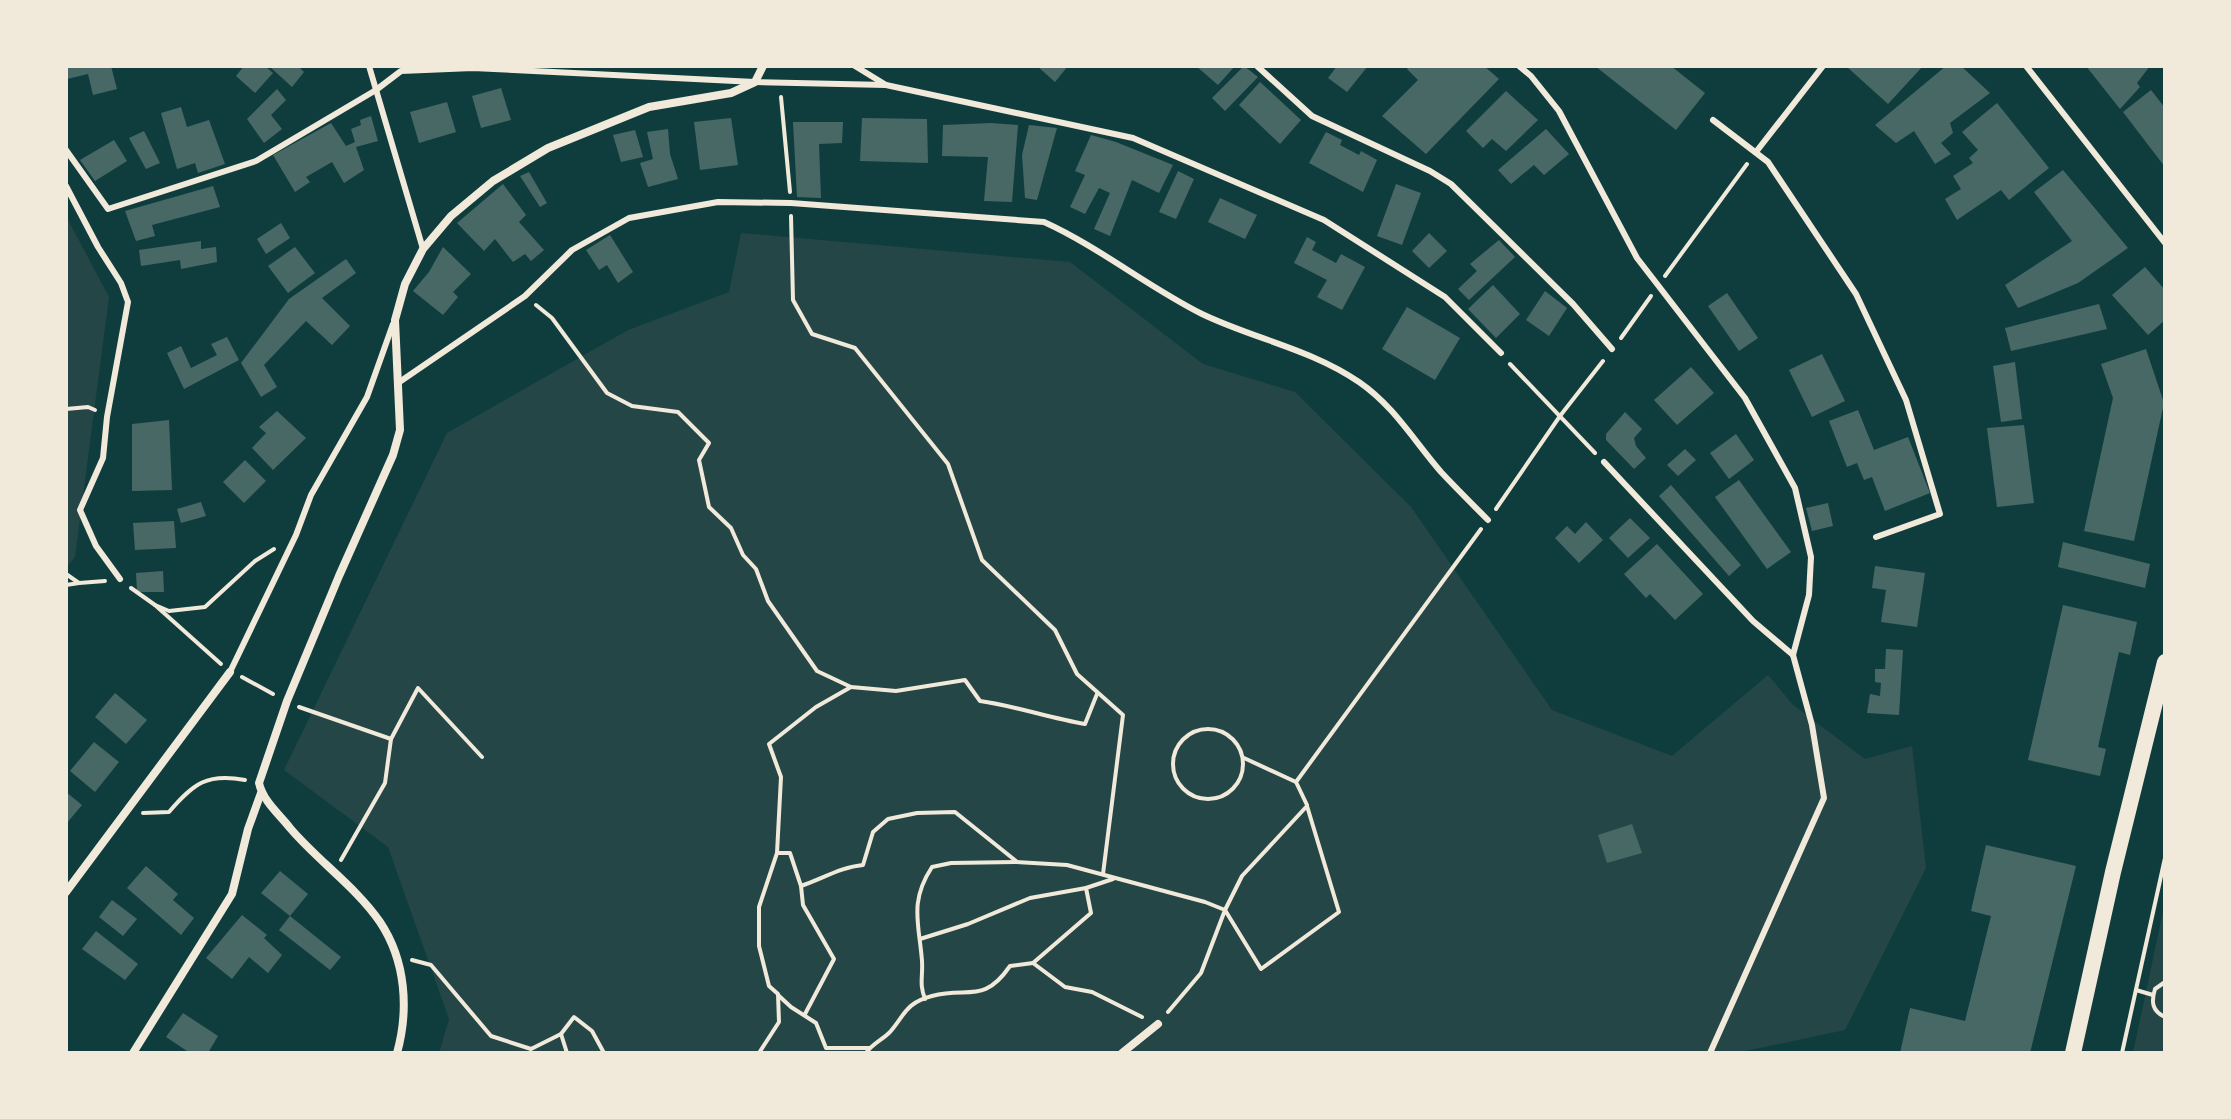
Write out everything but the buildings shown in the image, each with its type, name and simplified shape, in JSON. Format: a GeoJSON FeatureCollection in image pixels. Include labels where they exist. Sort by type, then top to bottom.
{"type":"FeatureCollection","features":[{"type":"Feature","properties":{"kind":"main road"},"geometry":{"type":"LineString","coordinates":[[2073,1053],[2113,872],[2165,662]]}},
{"type":"Feature","properties":{"kind":"street"},"geometry":{"type":"LineString","coordinates":[[397,1053],[404,1026],[405,993],[395,956],[381,923],[294,832],[261,793],[259,783],[287,701],[393,455],[400,430],[395,320],[405,284],[423,249],[451,216],[493,181],[548,148],[649,107],[731,93],[755,82],[763,66]]}},
{"type":"Feature","properties":{"kind":"street"},"geometry":{"type":"LineString","coordinates":[[66,892],[230,672]]}},
{"type":"Feature","properties":{"kind":"street"},"geometry":{"type":"LineString","coordinates":[[133,1053],[232,894],[248,829],[261,793]]}},
{"type":"Feature","properties":{"kind":"street"},"geometry":{"type":"LineString","coordinates":[[1122,1053],[1158,1024]]}},
{"type":"Feature","properties":{"kind":"lane"},"geometry":{"type":"LineString","coordinates":[[369,66],[423,249]]}},
{"type":"Feature","properties":{"kind":"lane"},"geometry":{"type":"LineString","coordinates":[[855,66],[886,85]]}},
{"type":"Feature","properties":{"kind":"lane"},"geometry":{"type":"LineString","coordinates":[[1257,66],[1312,116],[1430,171],[1451,184],[1573,304],[1612,349]]}},
{"type":"Feature","properties":{"kind":"lane"},"geometry":{"type":"LineString","coordinates":[[1519,66],[1559,111],[1637,258],[1745,398],[1795,488],[1811,557],[1809,595],[1793,655],[1812,725],[1824,798],[1710,1053]]}},
{"type":"Feature","properties":{"kind":"lane"},"geometry":{"type":"LineString","coordinates":[[1756,152],[1823,66]]}},
{"type":"Feature","properties":{"kind":"lane"},"geometry":{"type":"LineString","coordinates":[[2026,66],[2165,243]]}},
{"type":"Feature","properties":{"kind":"lane"},"geometry":{"type":"LineString","coordinates":[[66,150],[108,209],[256,161],[376,90],[401,71],[473,68],[886,85],[1133,138],[1324,220],[1445,297],[1501,353]]}},
{"type":"Feature","properties":{"kind":"lane"},"geometry":{"type":"LineString","coordinates":[[1713,120],[1768,162],[1856,294],[1906,400],[1940,514],[1876,537]]}},
{"type":"Feature","properties":{"kind":"lane"},"geometry":{"type":"LineString","coordinates":[[66,186],[121,283],[128,302],[107,417],[103,458],[80,510],[96,546],[120,579]]}},
{"type":"Feature","properties":{"kind":"lane"},"geometry":{"type":"LineString","coordinates":[[398,383],[525,296],[572,250],[629,218],[718,202],[791,203],[1044,222],[1069,233],[1204,315],[1306,353],[1359,382],[1392,410],[1440,471],[1488,520]]}},
{"type":"Feature","properties":{"kind":"lane"},"geometry":{"type":"LineString","coordinates":[[230,672],[296,535],[311,495],[367,397],[395,320]]}},
{"type":"Feature","properties":{"kind":"lane"},"geometry":{"type":"LineString","coordinates":[[1604,462],[1753,621],[1793,655]]}},
{"type":"Feature","properties":{"kind":"path"},"geometry":{"type":"LineString","coordinates":[[779,82],[791,203],[793,300],[812,334],[855,348],[948,464],[982,560],[1055,630],[1077,674],[1123,715],[1103,874]]}},
{"type":"Feature","properties":{"kind":"path"},"geometry":{"type":"LineString","coordinates":[[1296,782],[1488,520],[1560,416],[1756,152]]}},
{"type":"Feature","properties":{"kind":"path"},"geometry":{"type":"LineString","coordinates":[[525,296],[552,318],[607,393],[632,406],[678,412],[709,443],[699,460],[709,507],[731,528],[743,555],[756,569],[768,601],[817,671],[851,687],[896,691],[965,680],[980,701],[1085,724],[1097,694]]}},
{"type":"Feature","properties":{"kind":"path"},"geometry":{"type":"LineString","coordinates":[[1501,353],[1604,462]]}},
{"type":"Feature","properties":{"kind":"path"},"geometry":{"type":"LineString","coordinates":[[66,409],[88,407],[107,417]]}},
{"type":"Feature","properties":{"kind":"path"},"geometry":{"type":"LineString","coordinates":[[155,605],[169,611],[205,607],[255,561],[296,535]]}},
{"type":"Feature","properties":{"kind":"path"},"geometry":{"type":"LineString","coordinates":[[66,574],[79,583]]}},
{"type":"Feature","properties":{"kind":"path"},"geometry":{"type":"LineString","coordinates":[[66,585],[120,579],[155,605],[230,672],[305,710],[391,739]]}},
{"type":"Feature","properties":{"kind":"path"},"geometry":{"type":"LineString","coordinates":[[851,687],[805,715],[769,744],[781,777],[777,853],[759,907],[759,946],[769,986],[791,1007],[816,1023],[826,1048],[867,1050],[889,1033],[905,1008],[932,996],[977,993],[1000,981],[1010,966],[1033,963],[1091,913],[1086,888]]}},
{"type":"Feature","properties":{"kind":"path"},"geometry":{"type":"LineString","coordinates":[[333,873],[385,783],[391,739],[418,688],[482,757]]}},
{"type":"Feature","properties":{"kind":"path"},"geometry":{"type":"LineString","coordinates":[[925,999],[919,984],[922,967],[916,911],[920,885],[932,867],[951,863],[1067,865],[1205,902],[1225,910],[1261,969],[1339,912],[1307,806],[1296,782],[1243,758],[1240,749],[1228,736],[1202,730],[1179,745],[1173,762],[1174,771],[1182,787],[1189,793],[1206,799],[1215,798],[1231,791],[1237,784],[1243,758]]}},
{"type":"Feature","properties":{"kind":"path"},"geometry":{"type":"LineString","coordinates":[[127,812],[169,812],[206,778],[229,777],[259,783]]}},
{"type":"Feature","properties":{"kind":"path"},"geometry":{"type":"LineString","coordinates":[[1033,963],[1065,987],[1092,992],[1158,1024],[1201,973],[1225,910],[1242,876],[1307,806]]}},
{"type":"Feature","properties":{"kind":"path"},"geometry":{"type":"LineString","coordinates":[[801,886],[835,874],[845,866],[863,865],[873,832],[888,819],[917,813],[955,812],[1016,862]]}},
{"type":"Feature","properties":{"kind":"path"},"geometry":{"type":"LineString","coordinates":[[777,853],[790,853],[801,886],[803,905],[834,959],[805,1014]]}},
{"type":"Feature","properties":{"kind":"path"},"geometry":{"type":"LineString","coordinates":[[2122,1053],[2165,858]]}},
{"type":"Feature","properties":{"kind":"path"},"geometry":{"type":"LineString","coordinates":[[920,939],[968,924],[1030,898],[1086,888],[1115,878]]}},
{"type":"Feature","properties":{"kind":"path"},"geometry":{"type":"LineString","coordinates":[[395,956],[431,965],[491,1036],[531,1049],[561,1034],[574,1017],[592,1031],[604,1053]]}},
{"type":"Feature","properties":{"kind":"path"},"geometry":{"type":"LineString","coordinates":[[2165,982],[2155,989],[2153,995],[2153,1007],[2165,1017]]}},
{"type":"Feature","properties":{"kind":"path"},"geometry":{"type":"LineString","coordinates":[[2135,990],[2153,995]]}},
{"type":"Feature","properties":{"kind":"path"},"geometry":{"type":"LineString","coordinates":[[759,1053],[779,1022],[778,994]]}},
{"type":"Feature","properties":{"kind":"path"},"geometry":{"type":"LineString","coordinates":[[561,1034],[567,1053]]}},
{"type":"Feature","properties":{"kind":"shaded area"},"geometry":{"type":"Polygon","coordinates":[[[66,216],[109,297],[75,557],[66,568],[66,216]]]}},
{"type":"Feature","properties":{"kind":"shaded area"},"geometry":{"type":"Polygon","coordinates":[[[741,233],[1070,262],[1203,364],[1295,392],[1411,507],[1552,710],[1672,756],[1768,675],[1793,705],[1865,759],[1912,746],[1926,868],[1845,1030],[1736,1053],[439,1053],[449,1019],[388,847],[284,770],[447,433],[628,330],[729,292],[741,233]]]}},
{"type":"Feature","properties":{"kind":"shaded area"},"geometry":{"type":"Polygon","coordinates":[[[2165,902],[2165,1053],[2133,1053],[2165,902]]]}}]}
